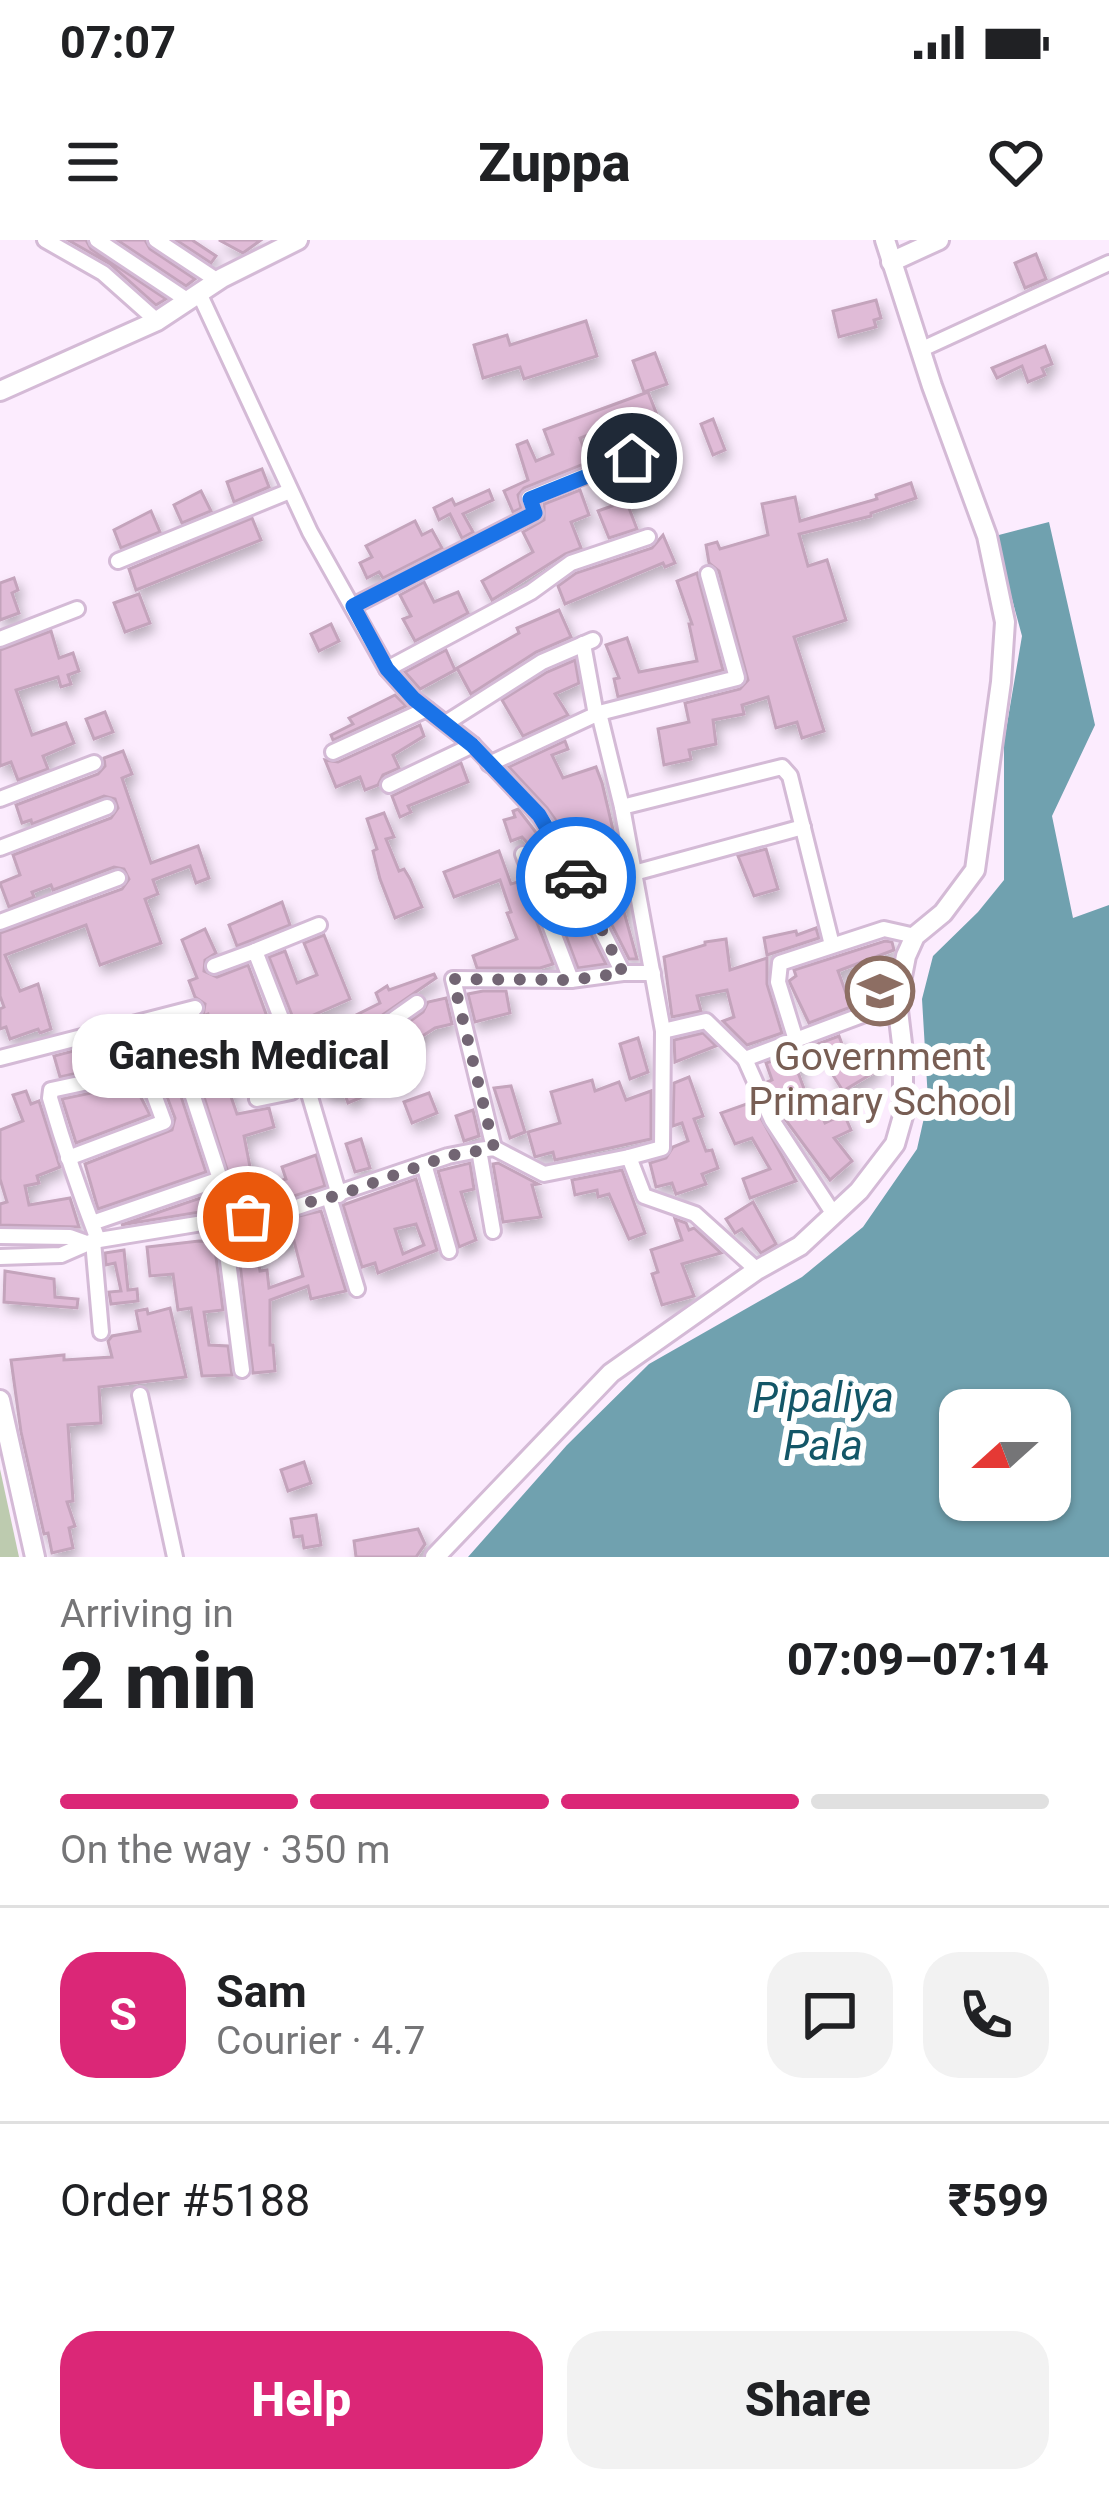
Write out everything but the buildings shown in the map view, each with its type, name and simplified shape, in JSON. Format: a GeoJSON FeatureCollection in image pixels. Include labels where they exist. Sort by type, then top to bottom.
{"type":"FeatureCollection","features":[{"type":"Feature","properties":{"kind":"street"},"geometry":{"type":"LineString","coordinates":[[45,240],[103,273],[157,322]]}},
{"type":"Feature","properties":{"kind":"street"},"geometry":{"type":"LineString","coordinates":[[97,240],[193,296],[290,491],[387,669],[472,745],[539,815],[558,842],[623,973]]}},
{"type":"Feature","properties":{"kind":"street"},"geometry":{"type":"LineString","coordinates":[[156,240],[218,281]]}},
{"type":"Feature","properties":{"kind":"street"},"geometry":{"type":"LineString","coordinates":[[435,1557],[611,1373],[757,1270],[800,1246],[868,1181],[896,1144],[904,1117],[897,1001],[906,956],[915,936],[943,913],[975,870],[1005,622],[987,536],[885,240]]}},
{"type":"Feature","properties":{"kind":"street"},"geometry":{"type":"LineString","coordinates":[[891,262],[939,240]]}},
{"type":"Feature","properties":{"kind":"street"},"geometry":{"type":"LineString","coordinates":[[0,392],[157,322],[193,296],[291,241]]}},
{"type":"Feature","properties":{"kind":"street"},"geometry":{"type":"LineString","coordinates":[[920,350],[1109,263]]}},
{"type":"Feature","properties":{"kind":"street"},"geometry":{"type":"LineString","coordinates":[[353,606],[535,513],[530,499],[632,458]]}},
{"type":"Feature","properties":{"kind":"street"},"geometry":{"type":"LineString","coordinates":[[118,561],[290,491]]}},
{"type":"Feature","properties":{"kind":"street"},"geometry":{"type":"LineString","coordinates":[[387,669],[552,581],[571,563],[648,537]]}},
{"type":"Feature","properties":{"kind":"street"},"geometry":{"type":"LineString","coordinates":[[489,764],[598,714],[737,678],[708,574]]}},
{"type":"Feature","properties":{"kind":"street"},"geometry":{"type":"LineString","coordinates":[[0,639],[77,609]]}},
{"type":"Feature","properties":{"kind":"street"},"geometry":{"type":"LineString","coordinates":[[0,1257],[61,1255],[92,1241],[223,1222],[334,1196],[424,1164],[487,1149],[544,1174],[662,1148],[663,1030],[622,807],[598,714],[588,642],[542,662],[446,723]]}},
{"type":"Feature","properties":{"kind":"street"},"geometry":{"type":"LineString","coordinates":[[333,752],[427,709]]}},
{"type":"Feature","properties":{"kind":"street"},"geometry":{"type":"LineString","coordinates":[[388,785],[472,745]]}},
{"type":"Feature","properties":{"kind":"street"},"geometry":{"type":"LineString","coordinates":[[0,799],[94,763]]}},
{"type":"Feature","properties":{"kind":"street"},"geometry":{"type":"LineString","coordinates":[[622,807],[775,766],[790,776],[832,945]]}},
{"type":"Feature","properties":{"kind":"street"},"geometry":{"type":"LineString","coordinates":[[0,848],[106,807]]}},
{"type":"Feature","properties":{"kind":"street"},"geometry":{"type":"LineString","coordinates":[[634,873],[803,827]]}},
{"type":"Feature","properties":{"kind":"street"},"geometry":{"type":"LineString","coordinates":[[523,854],[571,980]]}},
{"type":"Feature","properties":{"kind":"street"},"geometry":{"type":"LineString","coordinates":[[0,922],[118,878]]}},
{"type":"Feature","properties":{"kind":"street"},"geometry":{"type":"LineString","coordinates":[[214,966],[320,926]]}},
{"type":"Feature","properties":{"kind":"street"},"geometry":{"type":"LineString","coordinates":[[795,1037],[778,982],[780,963],[884,928],[915,936]]}},
{"type":"Feature","properties":{"kind":"street"},"geometry":{"type":"LineString","coordinates":[[255,951],[304,1080],[357,1289]]}},
{"type":"Feature","properties":{"kind":"street"},"geometry":{"type":"LineString","coordinates":[[494,1231],[487,1149],[453,979],[571,980],[652,973]]}},
{"type":"Feature","properties":{"kind":"street"},"geometry":{"type":"LineString","coordinates":[[745,1059],[897,1001]]}},
{"type":"Feature","properties":{"kind":"street"},"geometry":{"type":"LineString","coordinates":[[257,1099],[291,1091],[417,1003]]}},
{"type":"Feature","properties":{"kind":"street"},"geometry":{"type":"LineString","coordinates":[[0,1058],[195,1008]]}},
{"type":"Feature","properties":{"kind":"street"},"geometry":{"type":"LineString","coordinates":[[663,1030],[706,1022],[745,1059],[772,1120],[832,1213]]}},
{"type":"Feature","properties":{"kind":"street"},"geometry":{"type":"LineString","coordinates":[[68,1158],[160,1126],[163,1117],[134,1024]]}},
{"type":"Feature","properties":{"kind":"street"},"geometry":{"type":"LineString","coordinates":[[92,1223],[220,1179],[183,1066],[177,1063],[51,1090],[68,1158],[92,1223],[101,1332]]}},
{"type":"Feature","properties":{"kind":"street"},"geometry":{"type":"LineString","coordinates":[[629,1156],[644,1196],[695,1214],[757,1270]]}},
{"type":"Feature","properties":{"kind":"street"},"geometry":{"type":"LineString","coordinates":[[424,1164],[449,1251]]}},
{"type":"Feature","properties":{"kind":"street"},"geometry":{"type":"LineString","coordinates":[[223,1222],[242,1370]]}},
{"type":"Feature","properties":{"kind":"street"},"geometry":{"type":"LineString","coordinates":[[0,1237],[92,1241]]}},
{"type":"Feature","properties":{"kind":"street"},"geometry":{"type":"LineString","coordinates":[[140,1396],[175,1557]]}},
{"type":"Feature","properties":{"kind":"street"},"geometry":{"type":"LineString","coordinates":[[0,1400],[35,1557]]}},
{"type":"Feature","properties":{"kind":"green space"},"geometry":{"type":"Polygon","coordinates":[[[0,1469],[19,1557],[0,1557],[0,1469]]]}},
{"type":"Feature","properties":{"kind":"water","name":"Pipaliya Pala"},"geometry":{"type":"Polygon","coordinates":[[[1049,522],[1095,725],[1052,816],[1073,918],[1109,905],[1109,1557],[468,1557],[567,1445],[649,1364],[802,1277],[863,1227],[917,1149],[928,1100],[922,999],[933,956],[1004,880],[1004,742],[1022,636],[995,536],[1049,522]]]}},
{"type":"Feature","properties":{"kind":"way so far"},"geometry":{"type":"LineString","coordinates":[[248,1217],[339,1195],[448,1156],[494,1148],[453,979],[571,980],[623,973],[576,877]]}},
{"type":"Feature","properties":{"kind":"place","name":"Government Primary School"},"geometry":{"type":"Point","coordinates":[880,991]}},
{"type":"Feature","properties":{"kind":"place","name":"Ganesh Medical"},"geometry":{"type":"Point","coordinates":[248,1217]}},
{"type":"Feature","properties":{"kind":"route"},"geometry":{"type":"LineString","coordinates":[[576,877],[539,815],[472,745],[414,699],[387,669],[353,606],[535,513],[530,499],[632,458]]}}]}
